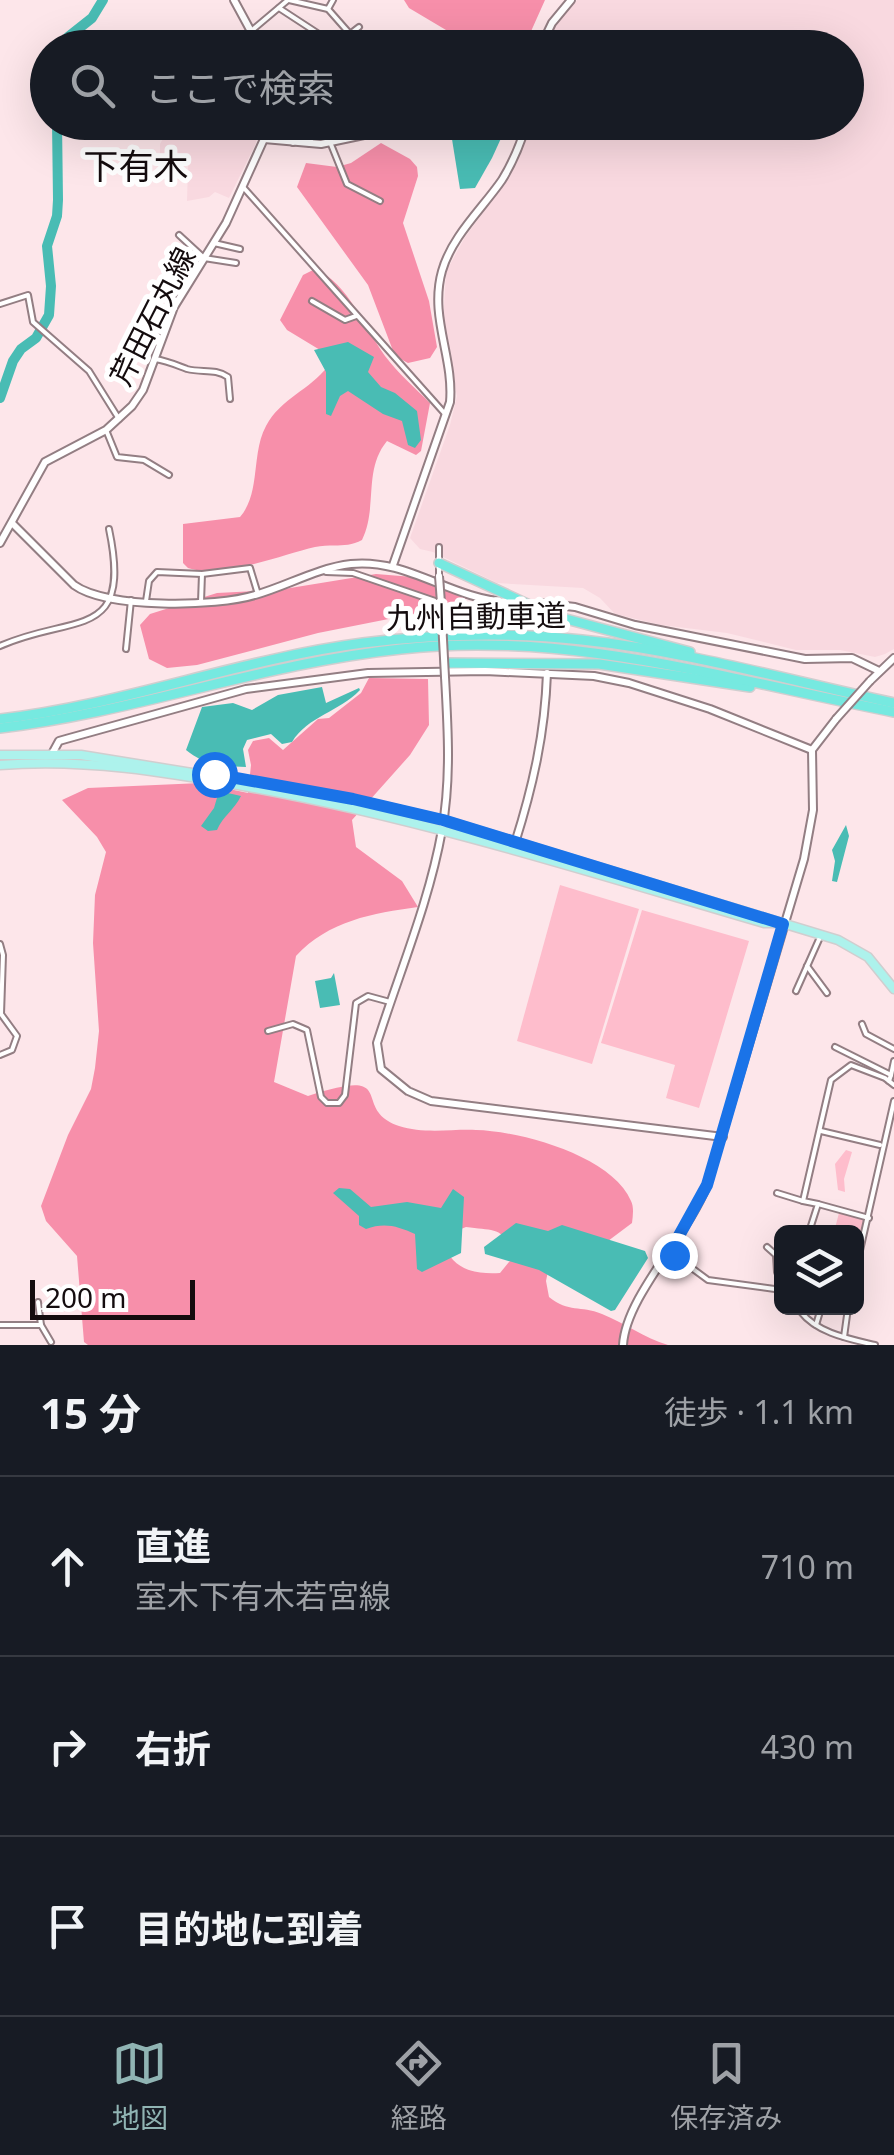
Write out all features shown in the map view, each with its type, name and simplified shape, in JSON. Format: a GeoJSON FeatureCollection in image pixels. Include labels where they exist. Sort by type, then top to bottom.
{"type":"FeatureCollection","features":[{"type":"Feature","properties":{"kind":"highway"},"geometry":{"type":"LineString","coordinates":[[439,563],[568,621],[818,686]]}},
{"type":"Feature","properties":{"kind":"highway","name":"九州自動車道"},"geometry":{"type":"LineString","coordinates":[[0,719],[63,709],[323,650],[461,634],[618,644],[894,703]]}},
{"type":"Feature","properties":{"kind":"highway","name":"九州自動車道"},"geometry":{"type":"LineString","coordinates":[[0,728],[109,709],[313,662],[461,644],[548,646],[617,654],[894,712]]}},
{"type":"Feature","properties":{"kind":"highway"},"geometry":{"type":"LineString","coordinates":[[449,663],[598,664],[837,701]]}},
{"type":"Feature","properties":{"kind":"main road"},"geometry":{"type":"LineString","coordinates":[[0,755],[53,752],[288,787],[442,825],[821,934],[859,950],[894,989]]}},
{"type":"Feature","properties":{"kind":"main road"},"geometry":{"type":"LineString","coordinates":[[0,764],[76,762],[186,776],[442,825]]}},
{"type":"Feature","properties":{"kind":"street"},"geometry":{"type":"LineString","coordinates":[[234,0],[249,30]]}},
{"type":"Feature","properties":{"kind":"street"},"geometry":{"type":"LineString","coordinates":[[252,30],[289,0],[328,9],[346,30]]}},
{"type":"Feature","properties":{"kind":"street"},"geometry":{"type":"LineString","coordinates":[[328,9],[333,0]]}},
{"type":"Feature","properties":{"kind":"street"},"geometry":{"type":"LineString","coordinates":[[549,30],[571,0]]}},
{"type":"Feature","properties":{"kind":"street"},"geometry":{"type":"LineString","coordinates":[[278,8],[312,30]]}},
{"type":"Feature","properties":{"kind":"street"},"geometry":{"type":"LineString","coordinates":[[355,30],[359,27]]}},
{"type":"Feature","properties":{"kind":"street"},"geometry":{"type":"LineString","coordinates":[[264,140],[310,144],[340,140]]}},
{"type":"Feature","properties":{"kind":"street","name":"芹田石丸線"},"geometry":{"type":"LineString","coordinates":[[0,542],[44,462],[106,430],[142,390],[174,307],[214,243],[264,140]]}},
{"type":"Feature","properties":{"kind":"street"},"geometry":{"type":"LineString","coordinates":[[310,144],[311,140]]}},
{"type":"Feature","properties":{"kind":"street"},"geometry":{"type":"LineString","coordinates":[[394,565],[447,415],[450,374],[437,309],[442,270],[455,243],[503,178],[521,140]]}},
{"type":"Feature","properties":{"kind":"street"},"geometry":{"type":"LineString","coordinates":[[330,142],[347,184],[380,201]]}},
{"type":"Feature","properties":{"kind":"street"},"geometry":{"type":"LineString","coordinates":[[243,187],[447,415]]}},
{"type":"Feature","properties":{"kind":"street"},"geometry":{"type":"LineString","coordinates":[[179,234],[204,258],[236,264]]}},
{"type":"Feature","properties":{"kind":"street"},"geometry":{"type":"LineString","coordinates":[[214,243],[240,248]]}},
{"type":"Feature","properties":{"kind":"street"},"geometry":{"type":"LineString","coordinates":[[0,304],[28,295],[34,322],[89,372],[119,419]]}},
{"type":"Feature","properties":{"kind":"street"},"geometry":{"type":"LineString","coordinates":[[312,302],[345,320],[356,316]]}},
{"type":"Feature","properties":{"kind":"street"},"geometry":{"type":"LineString","coordinates":[[155,359],[172,361],[190,370],[223,373],[228,377],[230,399]]}},
{"type":"Feature","properties":{"kind":"street"},"geometry":{"type":"LineString","coordinates":[[106,430],[117,457],[144,460],[169,475]]}},
{"type":"Feature","properties":{"kind":"street"},"geometry":{"type":"LineString","coordinates":[[0,522],[10,526],[83,592],[110,600],[201,602],[258,594],[350,564],[394,565],[468,594],[506,602]]}},
{"type":"Feature","properties":{"kind":"street"},"geometry":{"type":"LineString","coordinates":[[0,646],[26,634],[78,625],[108,606],[115,584],[109,528]]}},
{"type":"Feature","properties":{"kind":"street"},"geometry":{"type":"LineString","coordinates":[[439,547],[442,621],[449,663],[449,757],[442,825],[428,889],[376,1043],[378,1062],[387,1077],[418,1096],[456,1106],[722,1137]]}},
{"type":"Feature","properties":{"kind":"street"},"geometry":{"type":"LineString","coordinates":[[146,601],[148,581],[157,572],[202,574],[250,568],[258,594]]}},
{"type":"Feature","properties":{"kind":"street"},"geometry":{"type":"LineString","coordinates":[[318,572],[352,572],[441,603]]}},
{"type":"Feature","properties":{"kind":"street"},"geometry":{"type":"LineString","coordinates":[[201,602],[202,574]]}},
{"type":"Feature","properties":{"kind":"street"},"geometry":{"type":"LineString","coordinates":[[126,649],[131,600]]}},
{"type":"Feature","properties":{"kind":"street"},"geometry":{"type":"LineString","coordinates":[[539,603],[575,606],[635,625],[805,659],[852,658],[879,670]]}},
{"type":"Feature","properties":{"kind":"street"},"geometry":{"type":"LineString","coordinates":[[623,1345],[629,1316],[701,1200],[722,1137],[804,858],[813,810],[812,750],[879,670],[894,658]]}},
{"type":"Feature","properties":{"kind":"street"},"geometry":{"type":"LineString","coordinates":[[53,752],[59,741],[66,738],[246,689],[368,673],[547,673],[629,682],[812,750]]}},
{"type":"Feature","properties":{"kind":"street"},"geometry":{"type":"LineString","coordinates":[[515,846],[537,770],[547,673]]}},
{"type":"Feature","properties":{"kind":"street"},"geometry":{"type":"LineString","coordinates":[[796,991],[821,934]]}},
{"type":"Feature","properties":{"kind":"street"},"geometry":{"type":"LineString","coordinates":[[0,944],[1,1014],[17,1036],[12,1050],[0,1055]]}},
{"type":"Feature","properties":{"kind":"street"},"geometry":{"type":"LineString","coordinates":[[807,966],[827,993]]}},
{"type":"Feature","properties":{"kind":"street"},"geometry":{"type":"LineString","coordinates":[[268,1031],[293,1024],[307,1030],[322,1097],[333,1104],[345,1095],[356,1003],[368,996],[390,1002]]}},
{"type":"Feature","properties":{"kind":"street"},"geometry":{"type":"LineString","coordinates":[[862,1024],[866,1034],[894,1049]]}},
{"type":"Feature","properties":{"kind":"street"},"geometry":{"type":"LineString","coordinates":[[835,1047],[891,1080]]}},
{"type":"Feature","properties":{"kind":"street"},"geometry":{"type":"LineString","coordinates":[[891,1080],[894,1061]]}},
{"type":"Feature","properties":{"kind":"street"},"geometry":{"type":"LineString","coordinates":[[804,1201],[832,1080],[847,1065],[891,1080]]}},
{"type":"Feature","properties":{"kind":"street"},"geometry":{"type":"LineString","coordinates":[[864,1237],[894,1101]]}},
{"type":"Feature","properties":{"kind":"street"},"geometry":{"type":"LineString","coordinates":[[821,1132],[882,1146]]}},
{"type":"Feature","properties":{"kind":"street"},"geometry":{"type":"LineString","coordinates":[[777,1193],[869,1218]]}},
{"type":"Feature","properties":{"kind":"street"},"geometry":{"type":"LineString","coordinates":[[811,1225],[818,1204]]}},
{"type":"Feature","properties":{"kind":"street"},"geometry":{"type":"LineString","coordinates":[[767,1247],[774,1253]]}},
{"type":"Feature","properties":{"kind":"street"},"geometry":{"type":"LineString","coordinates":[[670,1252],[708,1280],[774,1286]]}},
{"type":"Feature","properties":{"kind":"street"},"geometry":{"type":"LineString","coordinates":[[38,1302],[41,1325],[51,1342]]}},
{"type":"Feature","properties":{"kind":"street"},"geometry":{"type":"LineString","coordinates":[[806,1315],[816,1325],[875,1345]]}},
{"type":"Feature","properties":{"kind":"street"},"geometry":{"type":"LineString","coordinates":[[816,1325],[819,1315]]}},
{"type":"Feature","properties":{"kind":"street"},"geometry":{"type":"LineString","coordinates":[[844,1337],[847,1315]]}},
{"type":"Feature","properties":{"kind":"street"},"geometry":{"type":"LineString","coordinates":[[0,1325],[41,1325]]}},
{"type":"Feature","properties":{"kind":"shaded area"},"geometry":{"type":"Polygon","coordinates":[[[404,0],[545,0],[532,30],[446,30],[409,8],[404,0]]]}},
{"type":"Feature","properties":{"kind":"shaded area"},"geometry":{"type":"Polygon","coordinates":[[[577,0],[894,0],[894,649],[885,654],[875,657],[840,650],[796,650],[727,633],[661,625],[615,614],[583,588],[497,583],[420,549],[410,538],[457,396],[443,325],[446,272],[465,237],[509,177],[525,140],[864,140],[864,30],[554,30],[577,0]]]}},
{"type":"Feature","properties":{"kind":"shaded area"},"geometry":{"type":"Polygon","coordinates":[[[162,140],[257,140],[229,198],[215,192],[187,201],[188,166],[177,157],[163,161],[162,140]]]}},
{"type":"Feature","properties":{"kind":"shaded area"},"geometry":{"type":"Polygon","coordinates":[[[381,143],[417,167],[418,176],[403,223],[429,301],[437,347],[430,358],[408,363],[395,356],[368,285],[297,187],[306,163],[337,167],[351,163],[381,143]]]}},
{"type":"Feature","properties":{"kind":"shaded area"},"geometry":{"type":"Polygon","coordinates":[[[315,269],[346,295],[385,356],[430,403],[421,451],[416,455],[387,441],[375,464],[362,540],[315,547],[234,568],[188,568],[183,563],[183,524],[240,517],[251,496],[266,426],[279,408],[328,366],[325,353],[287,330],[280,320],[303,275],[315,269]]]}},
{"type":"Feature","properties":{"kind":"shaded area"},"geometry":{"type":"Polygon","coordinates":[[[376,574],[413,577],[465,594],[466,599],[454,606],[318,633],[197,665],[167,668],[149,659],[140,625],[150,614],[217,593],[278,590],[376,574]]]}},
{"type":"Feature","properties":{"kind":"shaded area"},"geometry":{"type":"Polygon","coordinates":[[[369,678],[428,679],[429,725],[410,755],[352,820],[356,847],[402,881],[418,907],[368,916],[337,927],[296,956],[274,1082],[308,1096],[355,1085],[365,1087],[377,1110],[399,1126],[516,1135],[563,1149],[605,1171],[631,1201],[632,1223],[604,1244],[549,1266],[549,1297],[563,1305],[602,1314],[668,1345],[84,1342],[77,1256],[46,1221],[41,1206],[68,1135],[91,1089],[95,1068],[99,1031],[93,943],[95,895],[106,852],[62,800],[88,788],[201,783],[248,793],[248,750],[253,741],[269,738],[283,750],[318,719],[329,718],[361,693],[369,678]],[[466,1227],[456,1231],[447,1252],[457,1264],[470,1270],[500,1273],[514,1256],[506,1239],[497,1232],[466,1227]]]}},
{"type":"Feature","properties":{"kind":"shaded area"},"geometry":{"type":"Polygon","coordinates":[[[560,885],[639,909],[592,1064],[517,1041],[560,885]]]}},
{"type":"Feature","properties":{"kind":"shaded area"},"geometry":{"type":"Polygon","coordinates":[[[642,910],[749,941],[699,1108],[666,1098],[675,1065],[601,1043],[642,910]]]}},
{"type":"Feature","properties":{"kind":"shaded area"},"geometry":{"type":"Polygon","coordinates":[[[846,1150],[852,1152],[844,1179],[845,1192],[838,1190],[835,1164],[846,1150]]]}},
{"type":"Feature","properties":{"kind":"shaded area"},"geometry":{"type":"Polygon","coordinates":[[[839,1213],[864,1219],[863,1225],[836,1225],[839,1213]]]}},
{"type":"Feature","properties":{"kind":"water"},"geometry":{"type":"Polygon","coordinates":[[[452,140],[500,140],[475,188],[460,189],[452,140]]]}},
{"type":"Feature","properties":{"kind":"water"},"geometry":{"type":"Polygon","coordinates":[[[348,342],[374,357],[368,372],[381,387],[417,411],[421,440],[415,448],[408,445],[402,421],[383,414],[348,391],[340,396],[331,416],[326,414],[326,372],[314,350],[348,342]]]}},
{"type":"Feature","properties":{"kind":"water"},"geometry":{"type":"Polygon","coordinates":[[[322,687],[326,703],[360,690],[306,726],[292,742],[282,744],[271,734],[247,740],[243,749],[246,767],[207,762],[186,750],[202,707],[233,703],[252,710],[278,695],[322,687]]]}},
{"type":"Feature","properties":{"kind":"water"},"geometry":{"type":"Polygon","coordinates":[[[219,791],[241,796],[217,830],[208,831],[201,826],[214,808],[219,791]]]}},
{"type":"Feature","properties":{"kind":"water"},"geometry":{"type":"Polygon","coordinates":[[[846,825],[849,836],[837,882],[832,881],[832,850],[846,825]]]}},
{"type":"Feature","properties":{"kind":"water"},"geometry":{"type":"Polygon","coordinates":[[[334,973],[340,1005],[320,1008],[315,981],[331,978],[334,973]]]}},
{"type":"Feature","properties":{"kind":"water"},"geometry":{"type":"Polygon","coordinates":[[[339,1188],[350,1189],[371,1207],[407,1202],[441,1208],[453,1189],[464,1197],[461,1253],[422,1272],[417,1269],[415,1234],[391,1226],[366,1229],[359,1225],[359,1216],[333,1193],[339,1188]]]}},
{"type":"Feature","properties":{"kind":"water"},"geometry":{"type":"Polygon","coordinates":[[[516,1223],[548,1231],[562,1225],[645,1251],[648,1258],[611,1311],[539,1270],[485,1254],[484,1247],[516,1223]]]}},
{"type":"Feature","properties":{"kind":"waterway"},"geometry":{"type":"LineString","coordinates":[[77,30],[92,18],[103,0]]}},
{"type":"Feature","properties":{"kind":"waterway"},"geometry":{"type":"LineString","coordinates":[[0,398],[13,361],[36,338],[49,315],[47,246],[57,216],[57,140]]}},
{"type":"Feature","properties":{"kind":"district","name":"下有木"},"geometry":{"type":"Point","coordinates":[136,165]}},
{"type":"Feature","properties":{"kind":"route"},"geometry":{"type":"LineString","coordinates":[[214,774],[443,820],[783,924],[707,1185],[670,1252],[674,1255]]}}]}
